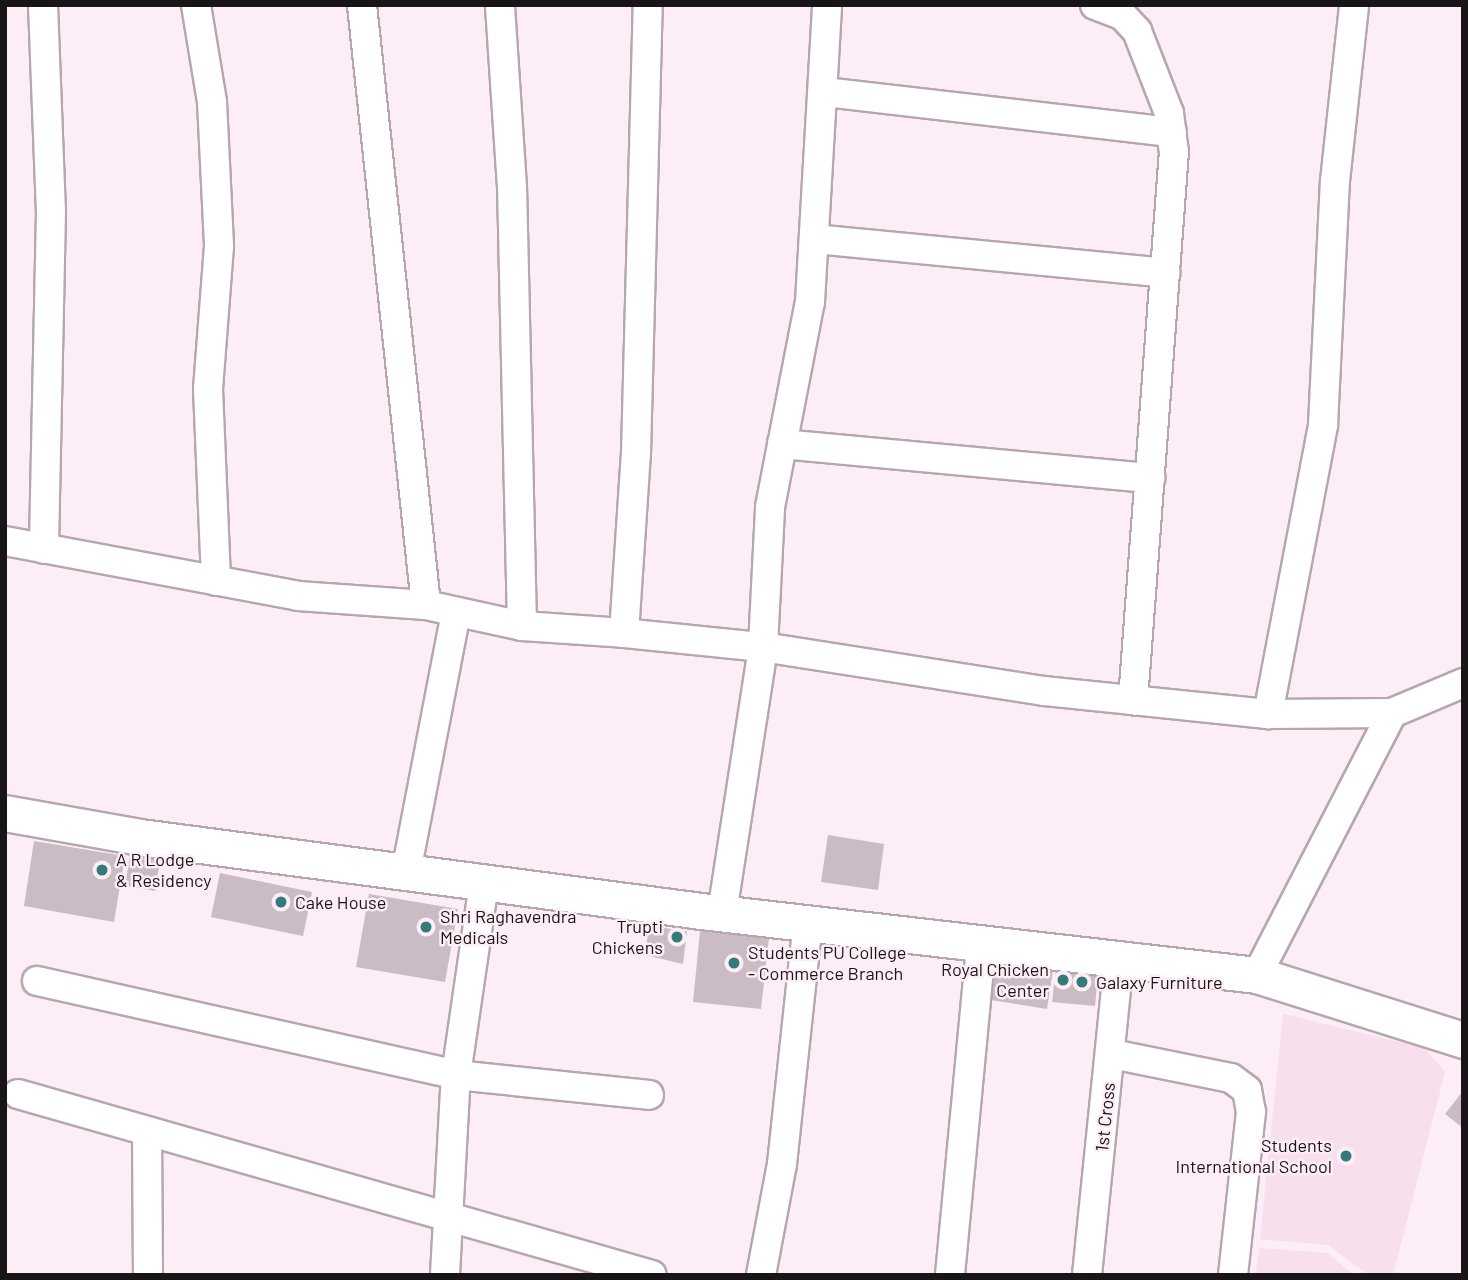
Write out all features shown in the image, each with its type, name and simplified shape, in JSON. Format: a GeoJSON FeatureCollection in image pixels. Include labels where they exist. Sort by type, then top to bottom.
{"type":"FeatureCollection","features":[{"type":"Feature","properties":{"kind":"street"},"geometry":{"type":"LineString","coordinates":[[43,5],[51,211],[44,549]]}},
{"type":"Feature","properties":{"kind":"street"},"geometry":{"type":"LineString","coordinates":[[196,5],[212,102],[219,246],[208,389],[216,581]]}},
{"type":"Feature","properties":{"kind":"street"},"geometry":{"type":"LineString","coordinates":[[362,5],[426,605]]}},
{"type":"Feature","properties":{"kind":"street"},"geometry":{"type":"LineString","coordinates":[[500,5],[512,187],[522,626]]}},
{"type":"Feature","properties":{"kind":"street"},"geometry":{"type":"LineString","coordinates":[[624,633],[636,454],[648,5]]}},
{"type":"Feature","properties":{"kind":"street"},"geometry":{"type":"LineString","coordinates":[[722,913],[764,647],[770,507],[810,302],[825,92],[827,5]]}},
{"type":"Feature","properties":{"kind":"street"},"geometry":{"type":"LineString","coordinates":[[1095,5],[1123,16],[1137,31],[1172,132],[1165,274],[1133,700]]}},
{"type":"Feature","properties":{"kind":"street"},"geometry":{"type":"LineString","coordinates":[[1268,713],[1324,425],[1335,181],[1354,5]]}},
{"type":"Feature","properties":{"kind":"street"},"geometry":{"type":"LineString","coordinates":[[825,92],[1172,132]]}},
{"type":"Feature","properties":{"kind":"street"},"geometry":{"type":"LineString","coordinates":[[814,239],[1165,274]]}},
{"type":"Feature","properties":{"kind":"street"},"geometry":{"type":"LineString","coordinates":[[782,444],[1150,478]]}},
{"type":"Feature","properties":{"kind":"street"},"geometry":{"type":"LineString","coordinates":[[5,541],[298,596],[426,605],[522,626],[764,647],[1133,700],[1268,713],[1392,713],[1463,683]]}},
{"type":"Feature","properties":{"kind":"street"},"geometry":{"type":"LineString","coordinates":[[406,872],[456,612]]}},
{"type":"Feature","properties":{"kind":"street"},"geometry":{"type":"LineString","coordinates":[[1257,975],[1392,713]]}},
{"type":"Feature","properties":{"kind":"street"},"geometry":{"type":"LineString","coordinates":[[5,813],[140,837],[484,883],[1257,975],[1463,1040]]}},
{"type":"Feature","properties":{"kind":"street"},"geometry":{"type":"LineString","coordinates":[[445,1275],[444,1219],[456,1075],[484,883]]}},
{"type":"Feature","properties":{"kind":"street"},"geometry":{"type":"LineString","coordinates":[[761,1275],[782,1164],[808,921]]}},
{"type":"Feature","properties":{"kind":"street"},"geometry":{"type":"LineString","coordinates":[[950,1275],[981,944]]}},
{"type":"Feature","properties":{"kind":"street","name":"1st Cross"},"geometry":{"type":"LineString","coordinates":[[1087,1275],[1112,1054],[1119,958]]}},
{"type":"Feature","properties":{"kind":"street"},"geometry":{"type":"LineString","coordinates":[[37,981],[456,1075],[649,1094]]}},
{"type":"Feature","properties":{"kind":"street"},"geometry":{"type":"LineString","coordinates":[[1112,1054],[1231,1078],[1247,1090],[1251,1112],[1233,1275]]}},
{"type":"Feature","properties":{"kind":"street"},"geometry":{"type":"LineString","coordinates":[[18,1094],[444,1219],[652,1275]]}},
{"type":"Feature","properties":{"kind":"street"},"geometry":{"type":"LineString","coordinates":[[147,1132],[149,1275]]}},
{"type":"Feature","properties":{"kind":"shaded area","name":"Students International School"},"geometry":{"type":"Polygon","coordinates":[[[1283,1014],[1424,1048],[1445,1072],[1393,1275],[1369,1275],[1328,1245],[1260,1239],[1283,1014]]]}},
{"type":"Feature","properties":{"kind":"shaded area"},"geometry":{"type":"Polygon","coordinates":[[[1260,1248],[1327,1253],[1354,1275],[1255,1275],[1260,1248]]]}},
{"type":"Feature","properties":{"kind":"building"},"geometry":{"type":"Polygon","coordinates":[[[828,835],[884,844],[878,890],[821,882],[828,835]]]}},
{"type":"Feature","properties":{"kind":"building"},"geometry":{"type":"Polygon","coordinates":[[[34,841],[125,856],[114,922],[24,906],[34,841]]]}},
{"type":"Feature","properties":{"kind":"building"},"geometry":{"type":"Polygon","coordinates":[[[130,855],[160,860],[155,891],[125,886],[130,855]]]}},
{"type":"Feature","properties":{"kind":"building"},"geometry":{"type":"Polygon","coordinates":[[[220,873],[312,892],[303,936],[211,917],[220,873]]]}},
{"type":"Feature","properties":{"kind":"building"},"geometry":{"type":"Polygon","coordinates":[[[369,894],[458,909],[445,982],[356,967],[369,894]]]}},
{"type":"Feature","properties":{"kind":"building"},"geometry":{"type":"Polygon","coordinates":[[[649,926],[687,931],[683,964],[645,955],[649,926]]]}},
{"type":"Feature","properties":{"kind":"building"},"geometry":{"type":"Polygon","coordinates":[[[700,931],[769,938],[761,1009],[693,1002],[700,931]]]}},
{"type":"Feature","properties":{"kind":"building"},"geometry":{"type":"Polygon","coordinates":[[[996,962],[1053,970],[1047,1009],[991,1000],[996,962]]]}},
{"type":"Feature","properties":{"kind":"building"},"geometry":{"type":"Polygon","coordinates":[[[1056,969],[1098,974],[1095,1006],[1052,1002],[1056,969]]]}},
{"type":"Feature","properties":{"kind":"building"},"geometry":{"type":"Polygon","coordinates":[[[1463,1091],[1463,1128],[1445,1114],[1463,1091]]]}},
{"type":"Feature","properties":{"kind":"place","name":"A R Lodge & Residency"},"geometry":{"type":"Point","coordinates":[102,870]}},
{"type":"Feature","properties":{"kind":"place","name":"Cake House"},"geometry":{"type":"Point","coordinates":[281,902]}},
{"type":"Feature","properties":{"kind":"place","name":"Shri Raghavendra Medicals"},"geometry":{"type":"Point","coordinates":[426,927]}},
{"type":"Feature","properties":{"kind":"place","name":"Trupti Chickens"},"geometry":{"type":"Point","coordinates":[677,937]}},
{"type":"Feature","properties":{"kind":"place","name":"Students PU College - Commerce Branch"},"geometry":{"type":"Point","coordinates":[734,963]}},
{"type":"Feature","properties":{"kind":"place","name":"Royal Chicken Center"},"geometry":{"type":"Point","coordinates":[1063,980]}},
{"type":"Feature","properties":{"kind":"place","name":"Galaxy Furniture"},"geometry":{"type":"Point","coordinates":[1082,982]}},
{"type":"Feature","properties":{"kind":"place","name":"Students International School"},"geometry":{"type":"Point","coordinates":[1346,1156]}}]}
